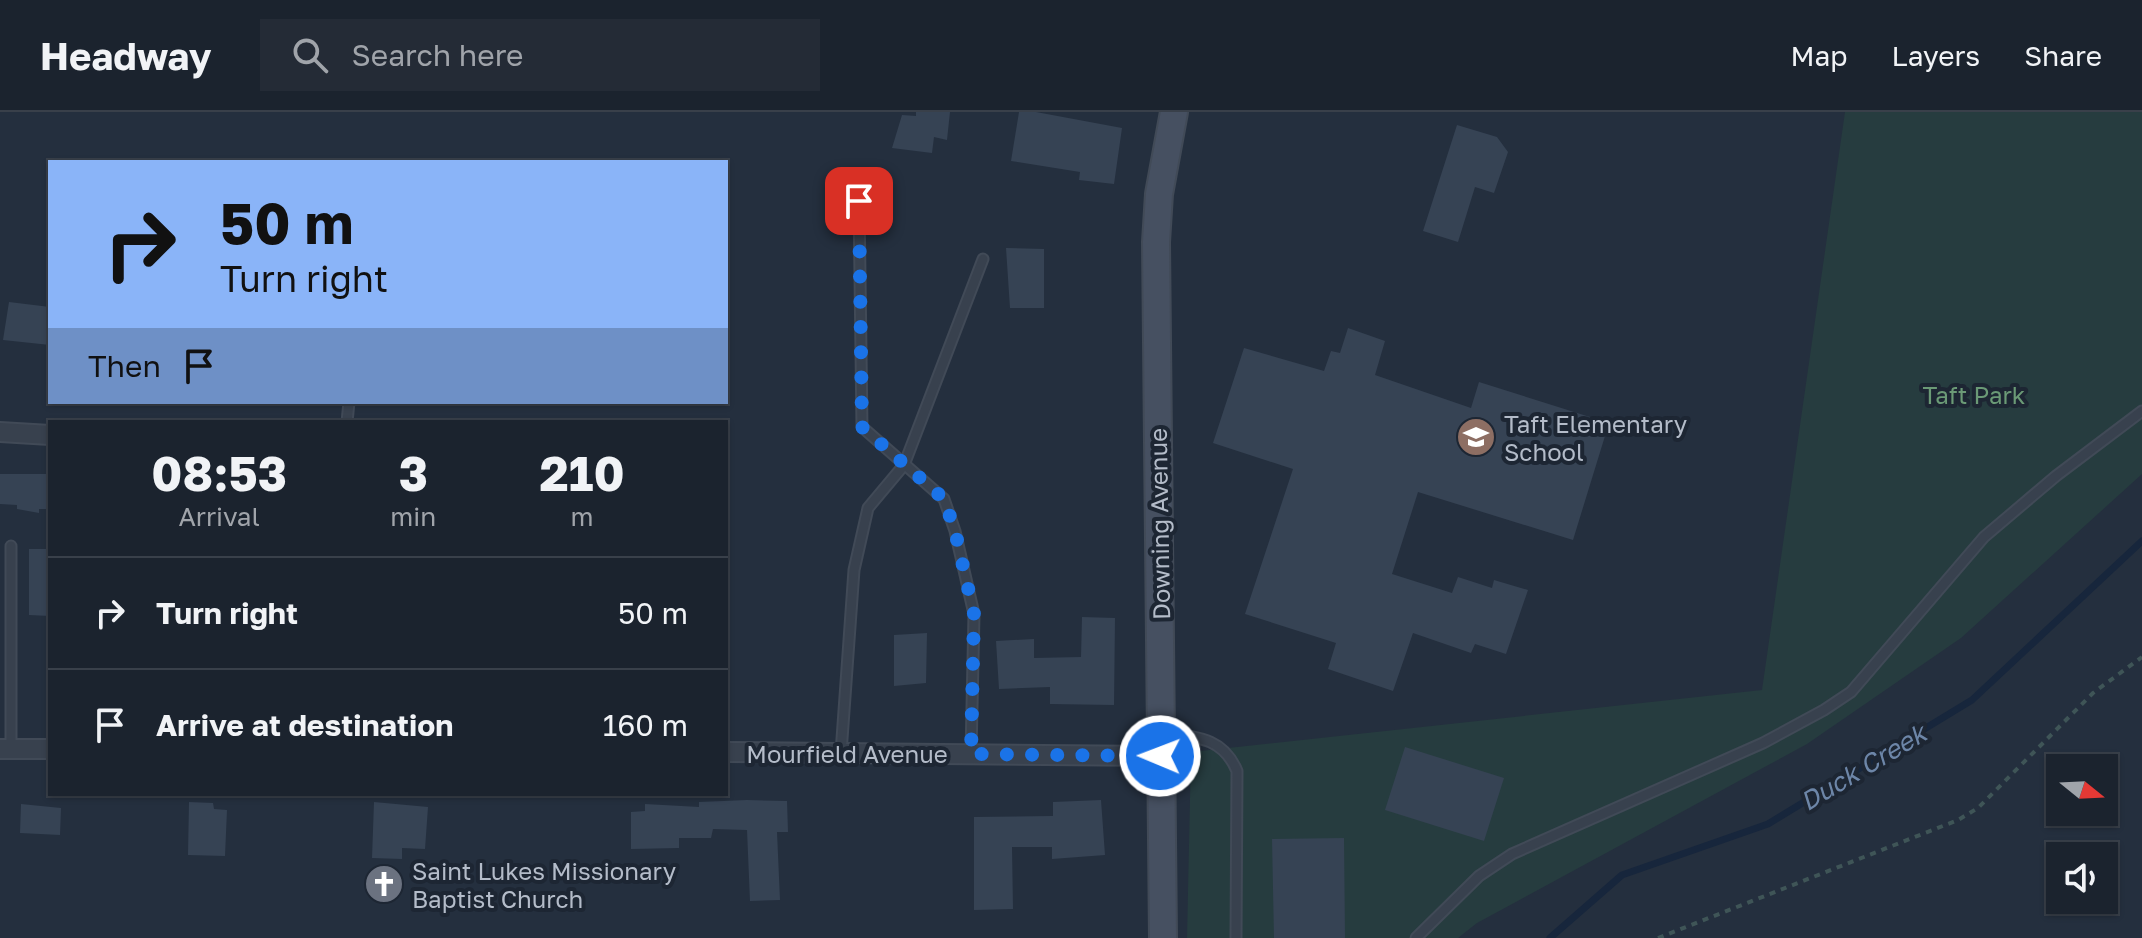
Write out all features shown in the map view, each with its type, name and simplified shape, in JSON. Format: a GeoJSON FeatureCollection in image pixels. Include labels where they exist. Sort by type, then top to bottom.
{"type":"FeatureCollection","features":[{"type":"Feature","properties":{"kind":"street","name":"Downing Avenue"},"geometry":{"type":"LineString","coordinates":[[1163,938],[1156,242],[1159,194],[1174,112]]}},
{"type":"Feature","properties":{"kind":"street"},"geometry":{"type":"LineString","coordinates":[[0,432],[48,435]]}},
{"type":"Feature","properties":{"kind":"street","name":"Mourfield Avenue"},"geometry":{"type":"LineString","coordinates":[[728,752],[971,754],[1160,744]]}},
{"type":"Feature","properties":{"kind":"street"},"geometry":{"type":"LineString","coordinates":[[5,749],[48,749]]}},
{"type":"Feature","properties":{"kind":"lane"},"geometry":{"type":"LineString","coordinates":[[859,201],[862,427],[944,499],[974,614],[971,754]]}},
{"type":"Feature","properties":{"kind":"lane"},"geometry":{"type":"LineString","coordinates":[[841,753],[854,570],[868,508],[904,465],[983,259]]}},
{"type":"Feature","properties":{"kind":"lane"},"geometry":{"type":"LineString","coordinates":[[1416,938],[1479,876],[1512,854],[1763,743],[1851,692],[1984,537],[2056,476],[2142,411]]}},
{"type":"Feature","properties":{"kind":"lane"},"geometry":{"type":"LineString","coordinates":[[5,749],[11,546]]}},
{"type":"Feature","properties":{"kind":"lane"},"geometry":{"type":"LineString","coordinates":[[1160,744],[1202,738],[1231,755],[1237,771],[1236,938]]}},
{"type":"Feature","properties":{"kind":"path"},"geometry":{"type":"LineString","coordinates":[[1658,938],[1968,814],[1978,808],[2093,693],[2142,657]]}},
{"type":"Feature","properties":{"kind":"green space","name":"Taft Park"},"geometry":{"type":"Polygon","coordinates":[[[1845,112],[2142,112],[2142,474],[1961,638],[1807,744],[1477,923],[1458,938],[1187,938],[1191,752],[1762,690],[1845,112]]]}},
{"type":"Feature","properties":{"kind":"building"},"geometry":{"type":"Polygon","coordinates":[[[916,112],[950,112],[947,140],[934,137],[932,153],[892,148],[902,115],[916,116],[916,112]]]}},
{"type":"Feature","properties":{"kind":"building"},"geometry":{"type":"Polygon","coordinates":[[[1019,112],[1036,112],[1122,128],[1114,184],[1079,180],[1080,172],[1011,161],[1019,112]]]}},
{"type":"Feature","properties":{"kind":"building"},"geometry":{"type":"Polygon","coordinates":[[[1457,125],[1497,137],[1508,152],[1494,193],[1475,187],[1458,242],[1423,231],[1457,125]]]}},
{"type":"Feature","properties":{"kind":"building"},"geometry":{"type":"Polygon","coordinates":[[[1006,248],[1044,249],[1044,308],[1010,308],[1006,248]]]}},
{"type":"Feature","properties":{"kind":"building"},"geometry":{"type":"Polygon","coordinates":[[[9,302],[48,307],[48,345],[3,340],[9,302]]]}},
{"type":"Feature","properties":{"kind":"building"},"geometry":{"type":"Polygon","coordinates":[[[1348,328],[1385,341],[1375,375],[1471,408],[1479,382],[1609,423],[1573,540],[1418,492],[1392,574],[1452,593],[1458,577],[1492,588],[1494,580],[1528,590],[1506,654],[1475,644],[1471,653],[1413,633],[1393,691],[1328,669],[1336,643],[1245,614],[1293,469],[1213,443],[1244,348],[1324,371],[1331,351],[1340,353],[1348,328]]]}},
{"type":"Feature","properties":{"kind":"building"},"geometry":{"type":"Polygon","coordinates":[[[0,474],[48,474],[48,509],[39,509],[39,513],[17,509],[17,505],[0,504],[0,474]]]}},
{"type":"Feature","properties":{"kind":"building"},"geometry":{"type":"Polygon","coordinates":[[[29,549],[48,549],[48,616],[29,615],[29,549]]]}},
{"type":"Feature","properties":{"kind":"building"},"geometry":{"type":"Polygon","coordinates":[[[1082,617],[1115,618],[1114,705],[1050,704],[1050,687],[999,689],[996,641],[1034,639],[1034,658],[1081,657],[1082,617]]]}},
{"type":"Feature","properties":{"kind":"building"},"geometry":{"type":"Polygon","coordinates":[[[927,633],[926,683],[894,686],[894,635],[927,633]]]}},
{"type":"Feature","properties":{"kind":"building"},"geometry":{"type":"Polygon","coordinates":[[[1405,747],[1504,778],[1484,841],[1385,810],[1405,747]]]}},
{"type":"Feature","properties":{"kind":"building"},"geometry":{"type":"Polygon","coordinates":[[[1101,800],[1105,855],[1052,859],[1052,847],[1012,847],[1013,909],[974,910],[974,817],[1053,816],[1053,802],[1101,800]]]}},
{"type":"Feature","properties":{"kind":"building"},"geometry":{"type":"Polygon","coordinates":[[[787,801],[788,832],[777,832],[780,900],[750,901],[747,830],[713,829],[711,838],[679,838],[679,848],[631,849],[631,812],[645,811],[645,804],[699,807],[699,802],[787,801]]]}},
{"type":"Feature","properties":{"kind":"building"},"geometry":{"type":"Polygon","coordinates":[[[189,802],[213,803],[214,809],[227,810],[225,856],[188,855],[189,802]]]}},
{"type":"Feature","properties":{"kind":"building"},"geometry":{"type":"Polygon","coordinates":[[[374,802],[428,807],[425,849],[402,848],[402,859],[372,858],[374,802]]]}},
{"type":"Feature","properties":{"kind":"building"},"geometry":{"type":"Polygon","coordinates":[[[21,804],[61,808],[60,835],[20,833],[21,804]]]}},
{"type":"Feature","properties":{"kind":"building"},"geometry":{"type":"Polygon","coordinates":[[[1344,838],[1345,938],[1274,938],[1272,839],[1344,838]]]}},
{"type":"Feature","properties":{"kind":"waterway","name":"Duck Creek"},"geometry":{"type":"LineString","coordinates":[[1550,938],[1622,875],[1768,824],[1972,700],[2142,541]]}},
{"type":"Feature","properties":{"kind":"place","name":"Taft Elementary School"},"geometry":{"type":"Point","coordinates":[1476,437]}},
{"type":"Feature","properties":{"kind":"place","name":"Saint Lukes Missionary Baptist Church"},"geometry":{"type":"Point","coordinates":[384,884]}},
{"type":"Feature","properties":{"kind":"route"},"geometry":{"type":"LineString","coordinates":[[859,201],[862,427],[944,499],[955,531],[974,614],[971,754],[1160,756]]}}]}
